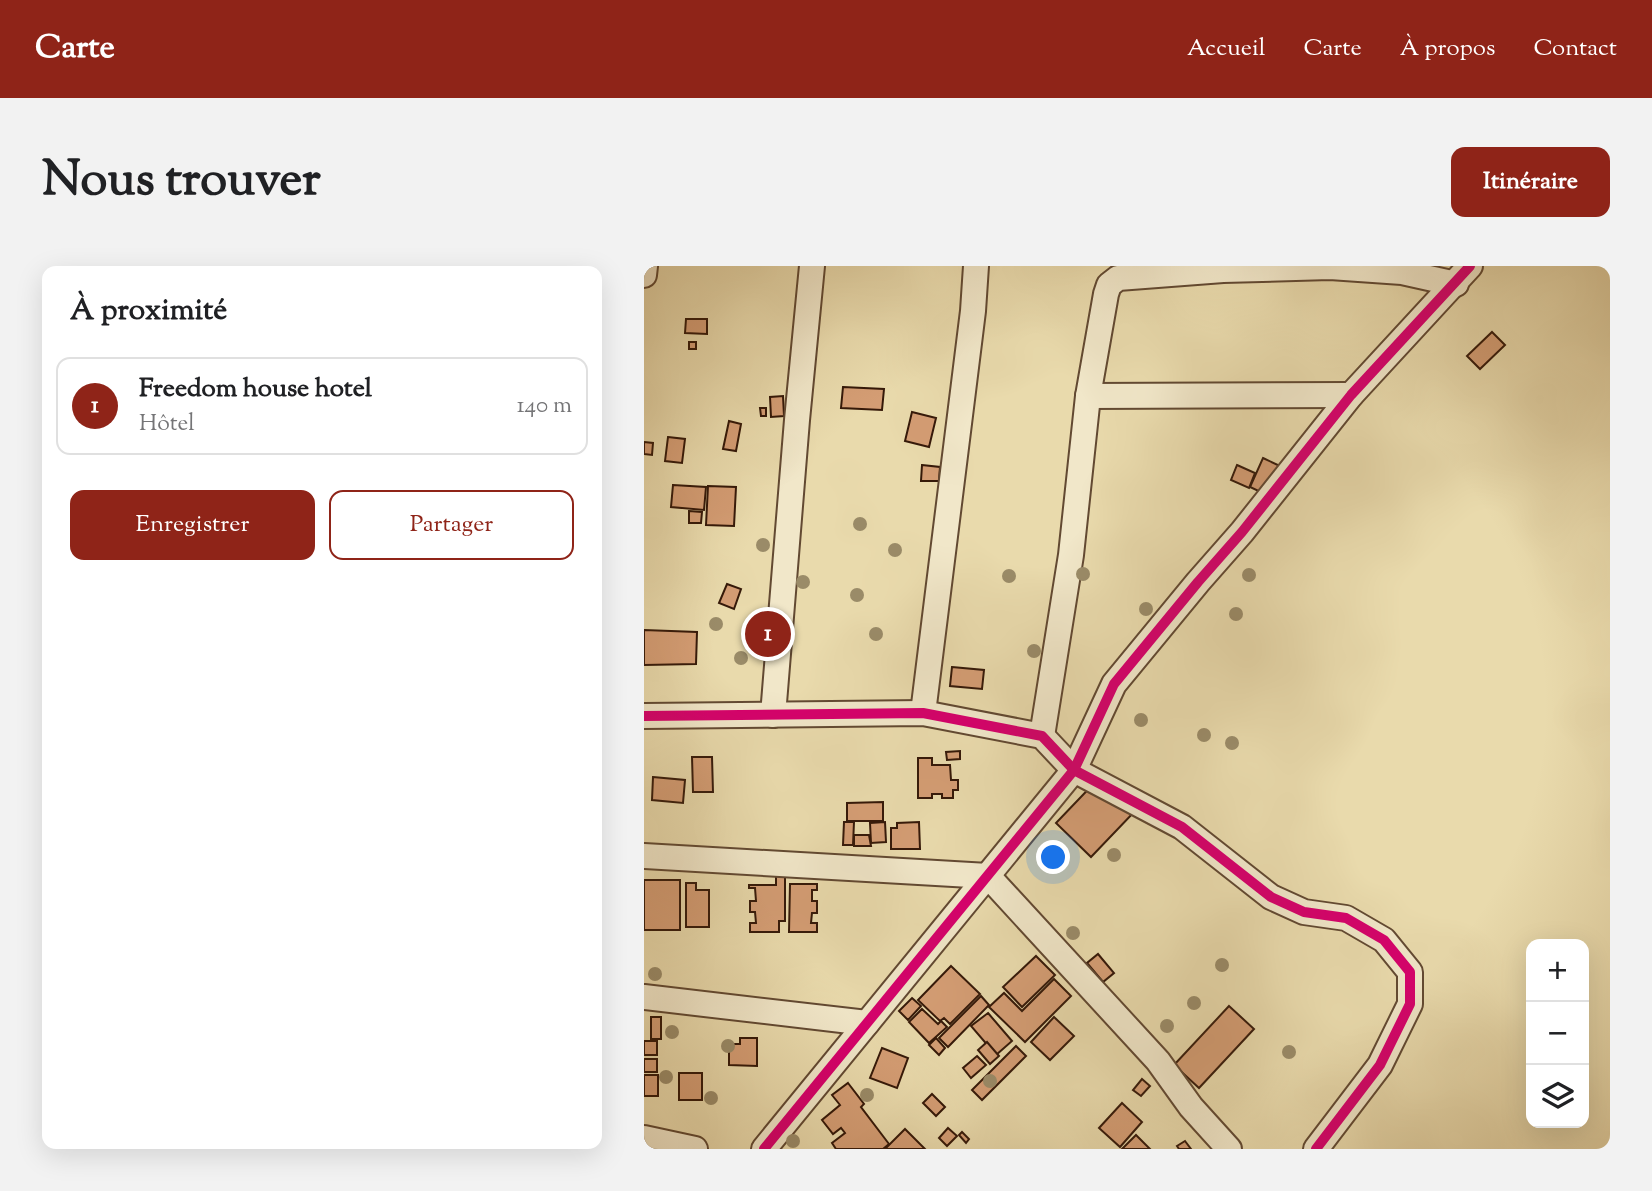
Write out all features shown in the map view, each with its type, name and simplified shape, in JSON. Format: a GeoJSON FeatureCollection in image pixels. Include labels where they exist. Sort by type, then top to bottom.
{"type":"FeatureCollection","features":[{"type":"Feature","properties":{"kind":"street"},"geometry":{"type":"LineString","coordinates":[[644,275],[645,266]]}},
{"type":"Feature","properties":{"kind":"street"},"geometry":{"type":"LineString","coordinates":[[773,715],[796,433],[813,266]]}},
{"type":"Feature","properties":{"kind":"street"},"geometry":{"type":"LineString","coordinates":[[923,713],[973,311],[976,266]]}},
{"type":"Feature","properties":{"kind":"street"},"geometry":{"type":"LineString","coordinates":[[1042,736],[1071,555],[1088,396],[1109,285],[1118,278],[1223,270],[1330,267],[1463,275]]}},
{"type":"Feature","properties":{"kind":"street"},"geometry":{"type":"LineString","coordinates":[[764,1149],[1074,770],[1114,684],[1242,532],[1351,396],[1463,275]]}},
{"type":"Feature","properties":{"kind":"street"},"geometry":{"type":"LineString","coordinates":[[1088,396],[1351,396]]}},
{"type":"Feature","properties":{"kind":"street"},"geometry":{"type":"LineString","coordinates":[[644,716],[923,713],[1042,736],[1074,770],[1182,827],[1271,897],[1304,912],[1346,918],[1384,940],[1410,972],[1410,1004],[1380,1065],[1316,1149]]}},
{"type":"Feature","properties":{"kind":"street"},"geometry":{"type":"LineString","coordinates":[[644,856],[988,876],[1158,1061],[1191,1107],[1229,1149]]}},
{"type":"Feature","properties":{"kind":"street"},"geometry":{"type":"LineString","coordinates":[[644,997],[867,1023]]}},
{"type":"Feature","properties":{"kind":"street"},"geometry":{"type":"LineString","coordinates":[[644,1138],[695,1149]]}},
{"type":"Feature","properties":{"kind":"building"},"geometry":{"type":"Polygon","coordinates":[[[686,319],[707,319],[707,334],[685,333],[686,319]]]}},
{"type":"Feature","properties":{"kind":"building"},"geometry":{"type":"Polygon","coordinates":[[[1492,332],[1505,345],[1480,369],[1467,356],[1492,332]]]}},
{"type":"Feature","properties":{"kind":"building"},"geometry":{"type":"Polygon","coordinates":[[[689,342],[696,342],[696,349],[689,349],[689,342]]]}},
{"type":"Feature","properties":{"kind":"building"},"geometry":{"type":"Polygon","coordinates":[[[843,387],[884,389],[882,410],[841,408],[843,387]]]}},
{"type":"Feature","properties":{"kind":"building"},"geometry":{"type":"Polygon","coordinates":[[[783,396],[784,416],[771,417],[770,397],[783,396]]]}},
{"type":"Feature","properties":{"kind":"building"},"geometry":{"type":"Polygon","coordinates":[[[760,408],[766,408],[766,416],[761,416],[760,408]]]}},
{"type":"Feature","properties":{"kind":"building"},"geometry":{"type":"Polygon","coordinates":[[[912,412],[936,418],[929,447],[905,441],[912,412]]]}},
{"type":"Feature","properties":{"kind":"building"},"geometry":{"type":"Polygon","coordinates":[[[729,421],[741,424],[736,451],[723,449],[729,421]]]}},
{"type":"Feature","properties":{"kind":"building"},"geometry":{"type":"Polygon","coordinates":[[[668,437],[685,439],[682,463],[665,461],[668,437]]]}},
{"type":"Feature","properties":{"kind":"building"},"geometry":{"type":"Polygon","coordinates":[[[644,442],[653,443],[652,455],[644,454],[644,442]]]}},
{"type":"Feature","properties":{"kind":"building"},"geometry":{"type":"Polygon","coordinates":[[[1263,458],[1280,466],[1267,495],[1250,487],[1263,458]]]}},
{"type":"Feature","properties":{"kind":"building"},"geometry":{"type":"Polygon","coordinates":[[[922,465],[940,467],[939,481],[921,481],[922,465]]]}},
{"type":"Feature","properties":{"kind":"building"},"geometry":{"type":"Polygon","coordinates":[[[1237,465],[1255,473],[1249,488],[1231,480],[1237,465]]]}},
{"type":"Feature","properties":{"kind":"building"},"geometry":{"type":"Polygon","coordinates":[[[673,485],[706,487],[704,510],[671,507],[673,485]]]}},
{"type":"Feature","properties":{"kind":"building"},"geometry":{"type":"Polygon","coordinates":[[[708,486],[736,487],[734,526],[706,525],[708,486]]]}},
{"type":"Feature","properties":{"kind":"building"},"geometry":{"type":"Polygon","coordinates":[[[689,511],[702,512],[701,523],[689,523],[689,511]]]}},
{"type":"Feature","properties":{"kind":"building"},"geometry":{"type":"Polygon","coordinates":[[[727,584],[741,589],[734,609],[719,603],[727,584]]]}},
{"type":"Feature","properties":{"kind":"building"},"geometry":{"type":"Polygon","coordinates":[[[644,630],[697,632],[696,664],[644,665],[644,630]]]}},
{"type":"Feature","properties":{"kind":"building"},"geometry":{"type":"Polygon","coordinates":[[[952,667],[984,670],[982,689],[950,686],[952,667]]]}},
{"type":"Feature","properties":{"kind":"building"},"geometry":{"type":"Polygon","coordinates":[[[960,751],[960,759],[947,760],[946,752],[960,751]]]}},
{"type":"Feature","properties":{"kind":"building"},"geometry":{"type":"Polygon","coordinates":[[[692,757],[712,757],[713,792],[693,792],[692,757]]]}},
{"type":"Feature","properties":{"kind":"building"},"geometry":{"type":"Polygon","coordinates":[[[918,758],[932,758],[932,765],[950,765],[951,780],[958,780],[958,790],[953,790],[953,798],[932,794],[932,798],[918,798],[918,758]]]}},
{"type":"Feature","properties":{"kind":"building"},"geometry":{"type":"Polygon","coordinates":[[[1101,776],[1136,810],[1091,857],[1056,823],[1101,776]]]}},
{"type":"Feature","properties":{"kind":"building"},"geometry":{"type":"Polygon","coordinates":[[[653,777],[685,780],[683,803],[652,800],[653,777]]]}},
{"type":"Feature","properties":{"kind":"building"},"geometry":{"type":"Polygon","coordinates":[[[883,802],[883,821],[847,821],[847,803],[883,802]]]}},
{"type":"Feature","properties":{"kind":"building"},"geometry":{"type":"Polygon","coordinates":[[[844,822],[854,822],[853,845],[843,845],[844,822]]]}},
{"type":"Feature","properties":{"kind":"building"},"geometry":{"type":"Polygon","coordinates":[[[885,822],[886,842],[871,843],[870,823],[885,822]]]}},
{"type":"Feature","properties":{"kind":"building"},"geometry":{"type":"Polygon","coordinates":[[[919,822],[920,849],[891,849],[891,828],[897,828],[897,823],[919,822]]]}},
{"type":"Feature","properties":{"kind":"building"},"geometry":{"type":"Polygon","coordinates":[[[854,835],[869,835],[871,846],[854,846],[854,835]]]}},
{"type":"Feature","properties":{"kind":"building"},"geometry":{"type":"Polygon","coordinates":[[[776,876],[785,876],[785,921],[779,921],[779,932],[750,932],[750,923],[756,923],[755,912],[750,912],[750,901],[756,901],[755,888],[749,888],[749,885],[776,885],[776,876]]]}},
{"type":"Feature","properties":{"kind":"building"},"geometry":{"type":"Polygon","coordinates":[[[644,880],[680,880],[680,930],[644,930],[644,880]]]}},
{"type":"Feature","properties":{"kind":"building"},"geometry":{"type":"Polygon","coordinates":[[[686,883],[696,883],[696,890],[709,890],[709,927],[686,927],[686,883]]]}},
{"type":"Feature","properties":{"kind":"building"},"geometry":{"type":"Polygon","coordinates":[[[790,884],[817,884],[817,890],[812,890],[812,901],[817,901],[817,913],[812,913],[811,923],[817,923],[817,932],[789,932],[790,884]]]}},
{"type":"Feature","properties":{"kind":"building"},"geometry":{"type":"Polygon","coordinates":[[[1098,954],[1114,973],[1103,982],[1087,963],[1098,954]]]}},
{"type":"Feature","properties":{"kind":"building"},"geometry":{"type":"Polygon","coordinates":[[[1036,956],[1055,975],[1022,1007],[1003,987],[1036,956]]]}},
{"type":"Feature","properties":{"kind":"building"},"geometry":{"type":"Polygon","coordinates":[[[951,966],[980,994],[950,1024],[944,1018],[940,1021],[918,1000],[951,966]]]}},
{"type":"Feature","properties":{"kind":"building"},"geometry":{"type":"Polygon","coordinates":[[[1054,979],[1071,996],[1025,1042],[989,1007],[1004,993],[1022,1011],[1054,979]]]}},
{"type":"Feature","properties":{"kind":"building"},"geometry":{"type":"Polygon","coordinates":[[[981,996],[989,1005],[948,1047],[939,1038],[981,996]]]}},
{"type":"Feature","properties":{"kind":"building"},"geometry":{"type":"Polygon","coordinates":[[[912,998],[921,1006],[908,1020],[899,1011],[912,998]]]}},
{"type":"Feature","properties":{"kind":"building"},"geometry":{"type":"Polygon","coordinates":[[[1229,1006],[1254,1029],[1199,1088],[1174,1065],[1229,1006]]]}},
{"type":"Feature","properties":{"kind":"building"},"geometry":{"type":"Polygon","coordinates":[[[922,1009],[938,1024],[941,1021],[947,1027],[929,1043],[909,1022],[922,1009]]]}},
{"type":"Feature","properties":{"kind":"building"},"geometry":{"type":"Polygon","coordinates":[[[988,1013],[1012,1041],[996,1055],[971,1026],[988,1013]]]}},
{"type":"Feature","properties":{"kind":"building"},"geometry":{"type":"Polygon","coordinates":[[[651,1017],[661,1017],[661,1039],[651,1039],[651,1017]]]}},
{"type":"Feature","properties":{"kind":"building"},"geometry":{"type":"Polygon","coordinates":[[[1054,1017],[1074,1036],[1050,1060],[1031,1042],[1054,1017]]]}},
{"type":"Feature","properties":{"kind":"building"},"geometry":{"type":"Polygon","coordinates":[[[740,1038],[757,1038],[757,1066],[729,1065],[729,1044],[740,1044],[740,1038]]]}},
{"type":"Feature","properties":{"kind":"building"},"geometry":{"type":"Polygon","coordinates":[[[936,1038],[945,1048],[939,1055],[929,1045],[936,1038]]]}},
{"type":"Feature","properties":{"kind":"building"},"geometry":{"type":"Polygon","coordinates":[[[644,1041],[657,1041],[657,1055],[644,1055],[644,1041]]]}},
{"type":"Feature","properties":{"kind":"building"},"geometry":{"type":"Polygon","coordinates":[[[987,1042],[999,1056],[990,1064],[978,1050],[987,1042]]]}},
{"type":"Feature","properties":{"kind":"building"},"geometry":{"type":"Polygon","coordinates":[[[1016,1046],[1026,1056],[982,1100],[972,1090],[1016,1046]]]}},
{"type":"Feature","properties":{"kind":"building"},"geometry":{"type":"Polygon","coordinates":[[[882,1048],[908,1058],[897,1088],[870,1078],[882,1048]]]}},
{"type":"Feature","properties":{"kind":"building"},"geometry":{"type":"Polygon","coordinates":[[[977,1056],[986,1065],[971,1078],[963,1068],[977,1056]]]}},
{"type":"Feature","properties":{"kind":"building"},"geometry":{"type":"Polygon","coordinates":[[[644,1059],[657,1059],[657,1072],[644,1072],[644,1059]]]}},
{"type":"Feature","properties":{"kind":"building"},"geometry":{"type":"Polygon","coordinates":[[[679,1073],[702,1073],[702,1100],[679,1100],[679,1073]]]}},
{"type":"Feature","properties":{"kind":"building"},"geometry":{"type":"Polygon","coordinates":[[[644,1075],[658,1075],[658,1096],[644,1096],[644,1075]]]}},
{"type":"Feature","properties":{"kind":"building"},"geometry":{"type":"Polygon","coordinates":[[[1142,1079],[1150,1086],[1141,1096],[1133,1090],[1142,1079]]]}},
{"type":"Feature","properties":{"kind":"building"},"geometry":{"type":"Polygon","coordinates":[[[848,1083],[864,1104],[861,1107],[889,1144],[883,1149],[836,1149],[832,1143],[845,1133],[841,1128],[833,1134],[822,1120],[840,1105],[832,1095],[848,1083]]]}},
{"type":"Feature","properties":{"kind":"building"},"geometry":{"type":"Polygon","coordinates":[[[932,1094],[945,1107],[936,1116],[923,1103],[932,1094]]]}},
{"type":"Feature","properties":{"kind":"building"},"geometry":{"type":"Polygon","coordinates":[[[1122,1103],[1142,1122],[1120,1147],[1099,1128],[1122,1103]]]}},
{"type":"Feature","properties":{"kind":"building"},"geometry":{"type":"Polygon","coordinates":[[[948,1128],[957,1136],[947,1146],[939,1138],[948,1128]]]}},
{"type":"Feature","properties":{"kind":"building"},"geometry":{"type":"Polygon","coordinates":[[[905,1129],[925,1149],[885,1149],[905,1129]]]}},
{"type":"Feature","properties":{"kind":"building"},"geometry":{"type":"Polygon","coordinates":[[[962,1132],[969,1139],[966,1143],[959,1135],[962,1132]]]}},
{"type":"Feature","properties":{"kind":"building"},"geometry":{"type":"Polygon","coordinates":[[[1136,1135],[1150,1149],[1122,1149],[1136,1135]]]}},
{"type":"Feature","properties":{"kind":"building"},"geometry":{"type":"Polygon","coordinates":[[[1185,1141],[1191,1149],[1179,1149],[1177,1146],[1185,1141]]]}},
{"type":"Feature","properties":{"kind":"cycle path"},"geometry":{"type":"LineString","coordinates":[[764,1149],[1074,770],[1114,684],[1242,532],[1351,395],[1470,266]]}},
{"type":"Feature","properties":{"kind":"cycle path"},"geometry":{"type":"LineString","coordinates":[[644,716],[923,713],[1042,736],[1074,770],[1182,827],[1271,897],[1304,912],[1346,918],[1384,940],[1410,972],[1410,1004],[1380,1065],[1316,1149]]}},
{"type":"Feature","properties":{"kind":"place","name":"Freedom house hotel"},"geometry":{"type":"Point","coordinates":[768,634]}}]}
